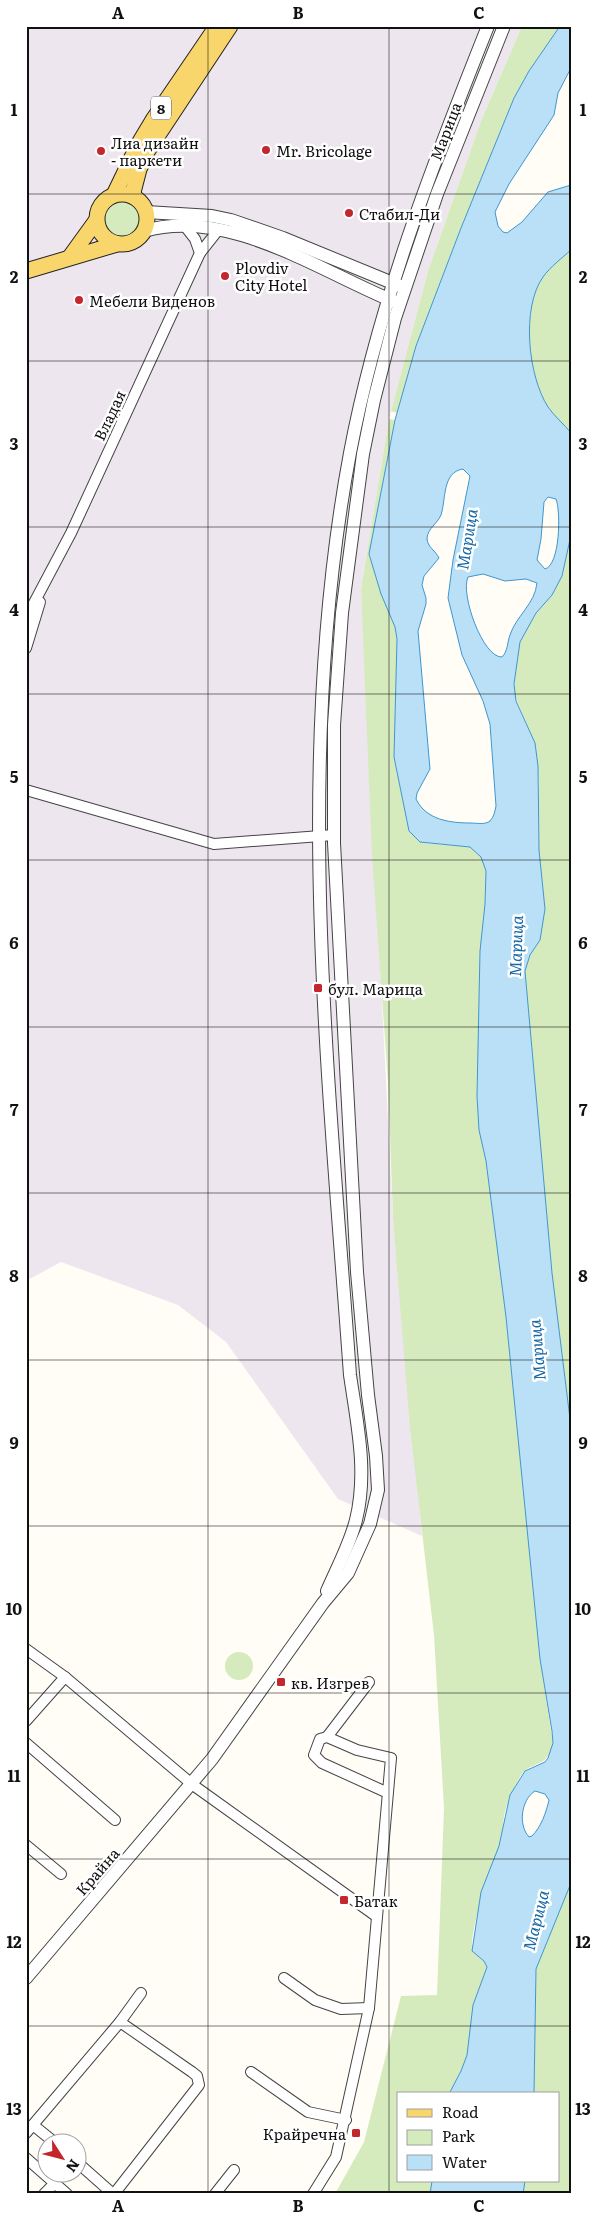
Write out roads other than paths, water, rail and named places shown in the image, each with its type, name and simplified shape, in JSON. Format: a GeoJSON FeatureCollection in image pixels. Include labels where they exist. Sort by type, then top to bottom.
{"type":"FeatureCollection","features":[{"type":"Feature","properties":{"kind":"main road","name":"8"},"geometry":{"type":"LineString","coordinates":[[70,257],[96,221],[101,205],[114,195],[138,144],[217,26]]}},
{"type":"Feature","properties":{"kind":"main road","name":"8"},"geometry":{"type":"LineString","coordinates":[[132,196],[139,168],[148,150],[230,26]]}},
{"type":"Feature","properties":{"kind":"main road"},"geometry":{"type":"LineString","coordinates":[[26,271],[117,244],[133,242],[144,231],[147,222],[146,212],[141,202],[132,196],[114,195]]}},
{"type":"Feature","properties":{"kind":"main road"},"geometry":{"type":"LineString","coordinates":[[96,221],[103,236],[117,244]]}},
{"type":"Feature","properties":{"kind":"street","name":"Марица"},"geometry":{"type":"LineString","coordinates":[[323,1603],[356,1520],[362,1479],[361,1443],[350,1375],[323,992],[318,836],[320,725],[327,612],[350,452],[387,298],[430,170],[488,26]]}},
{"type":"Feature","properties":{"kind":"street","name":"Марица"},"geometry":{"type":"LineString","coordinates":[[192,1785],[323,1603],[348,1573],[370,1524],[378,1490],[357,1272],[334,835],[334,725],[342,613],[355,508],[374,400],[400,303],[441,185],[504,26]]}},
{"type":"Feature","properties":{"kind":"street"},"geometry":{"type":"LineString","coordinates":[[146,212],[212,216],[232,220],[283,238],[405,288]]}},
{"type":"Feature","properties":{"kind":"street"},"geometry":{"type":"LineString","coordinates":[[144,231],[163,226],[219,229],[250,238],[400,303]]}},
{"type":"Feature","properties":{"kind":"street"},"geometry":{"type":"LineString","coordinates":[[184,226],[195,239],[200,253]]}},
{"type":"Feature","properties":{"kind":"street","name":"Владая"},"geometry":{"type":"LineString","coordinates":[[26,618],[43,589],[149,366],[200,253],[219,229]]}},
{"type":"Feature","properties":{"kind":"street","name":"Владая"},"geometry":{"type":"LineString","coordinates":[[26,648],[43,589]]}},
{"type":"Feature","properties":{"kind":"street"},"geometry":{"type":"LineString","coordinates":[[26,790],[214,844],[334,835]]}},
{"type":"Feature","properties":{"kind":"street"},"geometry":{"type":"LineString","coordinates":[[26,1649],[65,1677],[192,1785],[376,1916]]}},
{"type":"Feature","properties":{"kind":"street"},"geometry":{"type":"LineString","coordinates":[[26,1721],[65,1677]]}},
{"type":"Feature","properties":{"kind":"street"},"geometry":{"type":"LineString","coordinates":[[369,1682],[327,1736],[320,1740],[315,1748],[314,1755],[322,1763],[388,1793]]}},
{"type":"Feature","properties":{"kind":"street"},"geometry":{"type":"LineString","coordinates":[[313,2194],[336,2158],[346,2120],[369,2008],[391,1758],[357,1750],[327,1736]]}},
{"type":"Feature","properties":{"kind":"street"},"geometry":{"type":"LineString","coordinates":[[26,1743],[115,1820]]}},
{"type":"Feature","properties":{"kind":"street","name":"Крайна"},"geometry":{"type":"LineString","coordinates":[[26,1978],[192,1785]]}},
{"type":"Feature","properties":{"kind":"street"},"geometry":{"type":"LineString","coordinates":[[26,1845],[61,1874]]}},
{"type":"Feature","properties":{"kind":"street"},"geometry":{"type":"LineString","coordinates":[[284,1978],[315,2000],[341,2009],[369,2008]]}},
{"type":"Feature","properties":{"kind":"street"},"geometry":{"type":"LineString","coordinates":[[30,2129],[120,2022],[141,1993]]}},
{"type":"Feature","properties":{"kind":"street"},"geometry":{"type":"LineString","coordinates":[[88,2172],[114,2194],[198,2086],[197,2076],[120,2022]]}},
{"type":"Feature","properties":{"kind":"street"},"geometry":{"type":"LineString","coordinates":[[252,2072],[308,2112],[346,2120]]}},
{"type":"Feature","properties":{"kind":"street"},"geometry":{"type":"LineString","coordinates":[[26,2158],[67,2194]]}},
{"type":"Feature","properties":{"kind":"street"},"geometry":{"type":"LineString","coordinates":[[215,2194],[234,2170]]}},
{"type":"Feature","properties":{"kind":"street"},"geometry":{"type":"LineString","coordinates":[[44,2194],[55,2183]]}},
{"type":"Feature","properties":{"kind":"water"},"geometry":{"type":"Polygon","coordinates":[[[560,26],[571,26],[571,68],[558,93],[554,115],[509,184],[495,212],[498,226],[503,232],[507,233],[522,222],[548,192],[571,185],[571,250],[543,277],[536,290],[532,306],[530,342],[532,360],[541,394],[550,410],[571,433],[571,535],[562,576],[552,595],[536,613],[520,642],[514,684],[516,701],[535,743],[538,766],[539,850],[545,909],[540,940],[530,955],[525,971],[552,1273],[571,1427],[571,1883],[536,1969],[534,2092],[450,2092],[467,2055],[473,2005],[487,1967],[484,1961],[472,1951],[481,1892],[499,1846],[510,1795],[525,1771],[545,1762],[553,1743],[540,1659],[506,1317],[486,1161],[479,1130],[477,1096],[480,951],[486,871],[481,857],[470,847],[420,842],[409,831],[394,757],[397,639],[395,627],[381,594],[369,554],[395,420],[416,346],[461,228],[514,98],[529,71],[560,26]],[[463,469],[451,475],[446,488],[441,515],[429,531],[427,538],[428,544],[439,558],[424,576],[422,585],[426,604],[418,631],[430,769],[417,793],[416,799],[426,812],[439,819],[455,822],[483,823],[491,819],[496,806],[490,724],[483,701],[462,655],[448,598],[453,560],[470,476],[463,469]],[[548,497],[544,502],[537,560],[545,569],[554,558],[559,526],[556,499],[548,497]],[[483,574],[468,577],[466,585],[467,597],[481,637],[495,655],[502,657],[513,628],[533,597],[537,583],[526,579],[505,581],[483,574]],[[535,1791],[530,1795],[524,1806],[522,1820],[529,1837],[532,1836],[541,1824],[549,1800],[545,1794],[535,1791]]]}},
{"type":"Feature","properties":{"kind":"water"},"geometry":{"type":"Polygon","coordinates":[[[432,2182],[525,2182],[523,2194],[430,2194],[432,2182]]]}},
{"type":"Feature","properties":{"kind":"place","name":"Mr. Bricolage"},"geometry":{"type":"Point","coordinates":[266,150]}},
{"type":"Feature","properties":{"kind":"place","name":"Лиа дизайн - паркети"},"geometry":{"type":"Point","coordinates":[101,151]}},
{"type":"Feature","properties":{"kind":"place","name":"Стабил-Ди"},"geometry":{"type":"Point","coordinates":[349,213]}},
{"type":"Feature","properties":{"kind":"place","name":"Plovdiv City Hotel"},"geometry":{"type":"Point","coordinates":[225,276]}},
{"type":"Feature","properties":{"kind":"place","name":"Мебели Виденов"},"geometry":{"type":"Point","coordinates":[79,300]}},
{"type":"Feature","properties":{"kind":"place","name":"бул. Марица"},"geometry":{"type":"Point","coordinates":[318,988]}},
{"type":"Feature","properties":{"kind":"place","name":"кв. Изгрев"},"geometry":{"type":"Point","coordinates":[281,1682]}},
{"type":"Feature","properties":{"kind":"place","name":"Батак"},"geometry":{"type":"Point","coordinates":[344,1900]}},
{"type":"Feature","properties":{"kind":"place","name":"Крайречна"},"geometry":{"type":"Point","coordinates":[356,2133]}}]}
